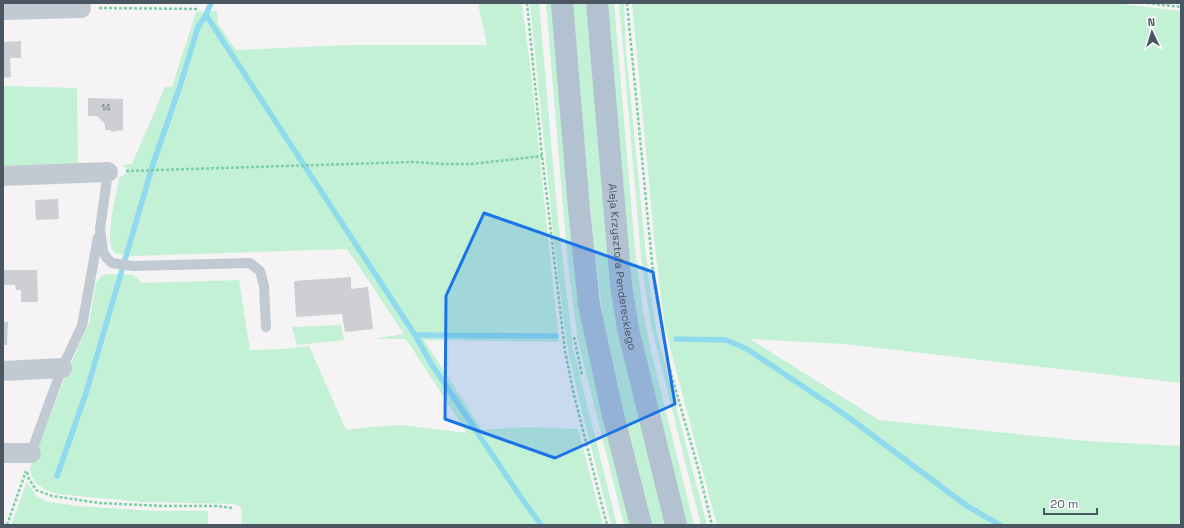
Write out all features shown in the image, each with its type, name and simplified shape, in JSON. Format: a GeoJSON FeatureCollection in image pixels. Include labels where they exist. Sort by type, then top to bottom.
{"type":"FeatureCollection","features":[{"type":"Feature","properties":{"kind":"main road"},"geometry":{"type":"LineString","coordinates":[[562,3],[579,208],[589,305],[612,410],[641,525]]}},
{"type":"Feature","properties":{"kind":"main road","name":"Aleja Krzysztofa Pendereckiego"},"geometry":{"type":"LineString","coordinates":[[597,3],[621,285],[628,329],[676,525]]}},
{"type":"Feature","properties":{"kind":"street"},"geometry":{"type":"LineString","coordinates":[[3,10],[81,8]]}},
{"type":"Feature","properties":{"kind":"street"},"geometry":{"type":"LineString","coordinates":[[3,176],[108,172]]}},
{"type":"Feature","properties":{"kind":"street"},"geometry":{"type":"LineString","coordinates":[[3,371],[62,368]]}},
{"type":"Feature","properties":{"kind":"street"},"geometry":{"type":"LineString","coordinates":[[3,453],[31,454]]}},
{"type":"Feature","properties":{"kind":"lane"},"geometry":{"type":"LineString","coordinates":[[31,454],[62,368],[82,326],[100,229],[108,172]]}},
{"type":"Feature","properties":{"kind":"lane"},"geometry":{"type":"LineString","coordinates":[[100,229],[103,251],[112,263],[133,266],[250,263],[260,270],[264,286],[266,327]]}},
{"type":"Feature","properties":{"kind":"path"},"geometry":{"type":"LineString","coordinates":[[527,3],[542,156],[565,351],[574,395],[607,525]]}},
{"type":"Feature","properties":{"kind":"path"},"geometry":{"type":"LineString","coordinates":[[627,3],[654,283],[668,363],[697,464],[712,525]]}},
{"type":"Feature","properties":{"kind":"path"},"geometry":{"type":"LineString","coordinates":[[1147,3],[1181,7]]}},
{"type":"Feature","properties":{"kind":"path"},"geometry":{"type":"LineString","coordinates":[[81,8],[199,9]]}},
{"type":"Feature","properties":{"kind":"path"},"geometry":{"type":"LineString","coordinates":[[108,172],[150,169],[412,162],[472,164],[542,156]]}},
{"type":"Feature","properties":{"kind":"path"},"geometry":{"type":"LineString","coordinates":[[7,525],[26,469],[29,479],[36,490],[52,496],[100,503],[164,506],[217,506],[232,508]]}},
{"type":"Feature","properties":{"kind":"highlighted area"},"geometry":{"type":"Polygon","coordinates":[[[484,213],[653,272],[675,404],[555,458],[445,419],[446,296],[484,213]]]}},
{"type":"Feature","properties":{"kind":"green space"},"geometry":{"type":"Polygon","coordinates":[[[478,3],[522,3],[531,74],[559,342],[424,340],[482,430],[525,427],[578,429],[603,525],[242,525],[241,507],[233,504],[142,502],[57,494],[44,489],[36,483],[32,477],[30,469],[35,454],[68,370],[89,324],[96,283],[100,277],[107,274],[134,275],[141,283],[239,280],[250,350],[309,346],[346,430],[403,425],[467,433],[406,339],[373,339],[404,334],[347,249],[134,256],[116,254],[112,250],[110,231],[112,212],[119,178],[127,173],[127,168],[121,165],[132,164],[165,87],[172,87],[196,12],[217,11],[218,24],[236,50],[349,45],[487,45],[478,3]]]}},
{"type":"Feature","properties":{"kind":"green space"},"geometry":{"type":"Polygon","coordinates":[[[530,3],[539,3],[557,210],[573,348],[617,525],[611,525],[569,355],[553,231],[530,3]]]}},
{"type":"Feature","properties":{"kind":"green space"},"geometry":{"type":"Polygon","coordinates":[[[546,3],[552,3],[632,525],[624,525],[578,341],[568,265],[546,3]]]}},
{"type":"Feature","properties":{"kind":"green space"},"geometry":{"type":"Polygon","coordinates":[[[572,3],[586,3],[606,226],[666,525],[652,525],[619,396],[603,321],[592,227],[572,3]]]}},
{"type":"Feature","properties":{"kind":"green space"},"geometry":{"type":"Polygon","coordinates":[[[606,3],[614,3],[635,249],[643,312],[652,355],[694,525],[687,525],[637,319],[631,274],[606,3]]]}},
{"type":"Feature","properties":{"kind":"green space"},"geometry":{"type":"Polygon","coordinates":[[[619,3],[624,3],[626,51],[648,275],[657,334],[707,525],[701,525],[651,325],[642,267],[619,3]]]}},
{"type":"Feature","properties":{"kind":"green space"},"geometry":{"type":"Polygon","coordinates":[[[632,3],[1114,3],[1181,11],[1181,383],[844,344],[750,339],[879,420],[1086,441],[1181,446],[1181,525],[717,525],[665,328],[656,256],[632,3]]]}},
{"type":"Feature","properties":{"kind":"green space"},"geometry":{"type":"Polygon","coordinates":[[[3,86],[77,88],[78,166],[3,169],[3,86]]]}},
{"type":"Feature","properties":{"kind":"green space"},"geometry":{"type":"Polygon","coordinates":[[[341,325],[344,340],[297,345],[292,327],[341,325]]]}},
{"type":"Feature","properties":{"kind":"green space"},"geometry":{"type":"Polygon","coordinates":[[[27,482],[36,496],[48,502],[78,506],[154,511],[208,511],[208,525],[11,525],[27,482]]]}},
{"type":"Feature","properties":{"kind":"building"},"geometry":{"type":"Polygon","coordinates":[[[21,41],[21,58],[10,58],[11,77],[3,78],[3,42],[21,41]]]}},
{"type":"Feature","properties":{"kind":"building"},"geometry":{"type":"Polygon","coordinates":[[[88,98],[123,99],[123,130],[112,132],[110,130],[105,130],[105,124],[97,116],[88,116],[88,98]]]}},
{"type":"Feature","properties":{"kind":"building"},"geometry":{"type":"Polygon","coordinates":[[[58,199],[59,219],[36,220],[35,200],[58,199]]]}},
{"type":"Feature","properties":{"kind":"building"},"geometry":{"type":"Polygon","coordinates":[[[3,270],[37,270],[38,302],[21,302],[21,290],[16,290],[15,285],[3,285],[3,270]]]}},
{"type":"Feature","properties":{"kind":"building"},"geometry":{"type":"Polygon","coordinates":[[[351,277],[351,289],[368,287],[373,329],[345,332],[342,314],[296,317],[294,281],[351,277]]]}},
{"type":"Feature","properties":{"kind":"building"},"geometry":{"type":"Polygon","coordinates":[[[3,322],[8,322],[7,345],[3,345],[3,322]]]}},
{"type":"Feature","properties":{"kind":"waterway"},"geometry":{"type":"LineString","coordinates":[[57,476],[86,393],[153,164],[180,86],[198,27],[206,15],[211,3]]}},
{"type":"Feature","properties":{"kind":"waterway"},"geometry":{"type":"LineString","coordinates":[[206,15],[415,335],[432,365],[541,525]]}},
{"type":"Feature","properties":{"kind":"waterway"},"geometry":{"type":"LineString","coordinates":[[415,335],[556,336]]}},
{"type":"Feature","properties":{"kind":"waterway"},"geometry":{"type":"LineString","coordinates":[[676,339],[726,340],[747,349],[844,414],[967,506],[1000,525]]}}]}
